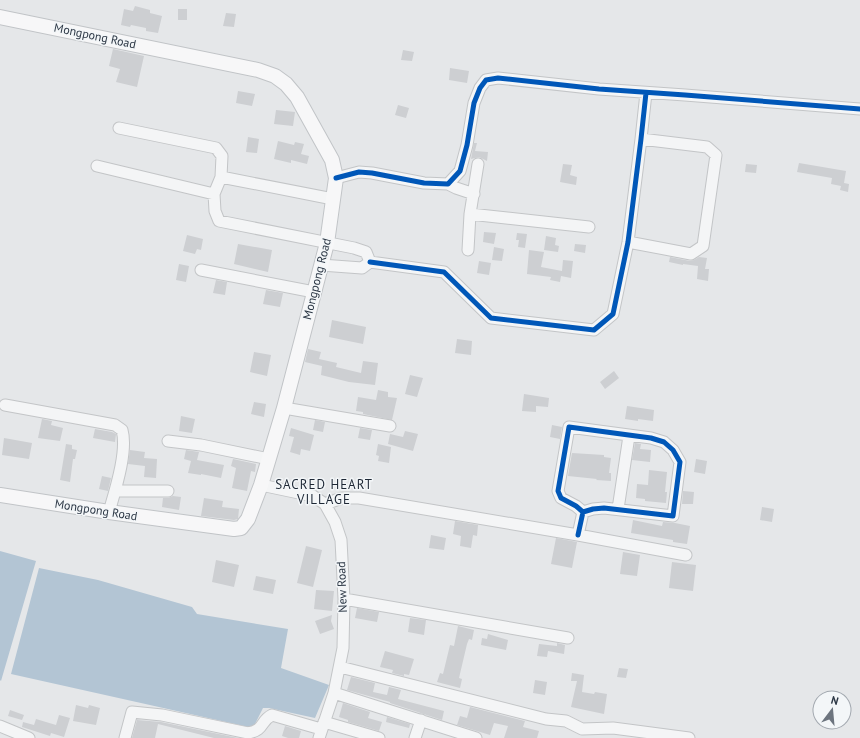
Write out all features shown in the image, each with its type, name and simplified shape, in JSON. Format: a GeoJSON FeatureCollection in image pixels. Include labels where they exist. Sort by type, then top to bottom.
{"type":"FeatureCollection","features":[{"type":"Feature","properties":{"kind":"main road","name":"Mongpong Road"},"geometry":{"type":"LineString","coordinates":[[0,17],[258,70],[274,76],[286,84],[297,98],[332,160],[336,178],[327,243],[284,408],[261,484],[248,519],[241,528],[234,529],[109,512],[0,495]]}},
{"type":"Feature","properties":{"kind":"street"},"geometry":{"type":"LineString","coordinates":[[448,184],[460,171],[467,145],[474,103],[480,88],[486,80],[498,78],[646,93],[860,109]]}},
{"type":"Feature","properties":{"kind":"street"},"geometry":{"type":"LineString","coordinates":[[321,265],[362,268],[370,262],[444,272],[490,318],[594,330],[613,314],[628,242],[642,139],[646,93]]}},
{"type":"Feature","properties":{"kind":"street"},"geometry":{"type":"LineString","coordinates":[[119,128],[216,148],[222,156],[221,177],[214,194],[215,211],[219,220],[354,248],[366,252],[370,262]]}},
{"type":"Feature","properties":{"kind":"street"},"geometry":{"type":"LineString","coordinates":[[628,242],[691,254],[703,246],[716,155],[707,147],[642,139]]}},
{"type":"Feature","properties":{"kind":"street"},"geometry":{"type":"LineString","coordinates":[[468,250],[470,214],[478,164]]}},
{"type":"Feature","properties":{"kind":"street"},"geometry":{"type":"LineString","coordinates":[[97,166],[214,194]]}},
{"type":"Feature","properties":{"kind":"street"},"geometry":{"type":"LineString","coordinates":[[336,178],[359,172],[372,173],[424,183],[448,184],[474,194]]}},
{"type":"Feature","properties":{"kind":"street"},"geometry":{"type":"LineString","coordinates":[[221,177],[333,199]]}},
{"type":"Feature","properties":{"kind":"street"},"geometry":{"type":"LineString","coordinates":[[470,214],[589,227]]}},
{"type":"Feature","properties":{"kind":"street"},"geometry":{"type":"LineString","coordinates":[[201,270],[314,292]]}},
{"type":"Feature","properties":{"kind":"street"},"geometry":{"type":"LineString","coordinates":[[5,405],[115,425],[122,430],[124,444],[109,512]]}},
{"type":"Feature","properties":{"kind":"street"},"geometry":{"type":"LineString","coordinates":[[284,408],[390,426]]}},
{"type":"Feature","properties":{"kind":"street"},"geometry":{"type":"LineString","coordinates":[[569,427],[651,438],[664,442],[673,450],[680,462],[673,516],[604,508],[583,512],[576,506],[561,498],[558,491],[569,427]]}},
{"type":"Feature","properties":{"kind":"street"},"geometry":{"type":"LineString","coordinates":[[618,510],[629,436]]}},
{"type":"Feature","properties":{"kind":"street"},"geometry":{"type":"LineString","coordinates":[[168,441],[201,445],[269,459]]}},
{"type":"Feature","properties":{"kind":"street"},"geometry":{"type":"LineString","coordinates":[[261,484],[313,496],[325,504],[342,498],[359,498],[686,555]]}},
{"type":"Feature","properties":{"kind":"street"},"geometry":{"type":"LineString","coordinates":[[115,490],[168,491]]}},
{"type":"Feature","properties":{"kind":"street","name":"New Road"},"geometry":{"type":"LineString","coordinates":[[321,730],[334,693],[340,667],[343,648],[344,598],[341,540],[335,522],[325,504]]}},
{"type":"Feature","properties":{"kind":"street"},"geometry":{"type":"LineString","coordinates":[[578,535],[583,512]]}},
{"type":"Feature","properties":{"kind":"street"},"geometry":{"type":"LineString","coordinates":[[344,598],[568,638]]}},
{"type":"Feature","properties":{"kind":"street"},"geometry":{"type":"LineString","coordinates":[[340,667],[546,719],[566,721],[582,730],[613,728],[689,738]]}},
{"type":"Feature","properties":{"kind":"street"},"geometry":{"type":"LineString","coordinates":[[334,693],[476,738]]}},
{"type":"Feature","properties":{"kind":"street"},"geometry":{"type":"LineString","coordinates":[[125,738],[132,712],[162,714],[248,733],[261,729],[268,717],[272,715],[321,730],[379,738]]}},
{"type":"Feature","properties":{"kind":"street"},"geometry":{"type":"LineString","coordinates":[[415,738],[421,720]]}},
{"type":"Feature","properties":{"kind":"street"},"geometry":{"type":"LineString","coordinates":[[0,726],[29,738]]}},
{"type":"Feature","properties":{"kind":"water"},"geometry":{"type":"Polygon","coordinates":[[[0,551],[36,561],[1,681],[0,680],[0,551]]]}},
{"type":"Feature","properties":{"kind":"water"},"geometry":{"type":"Polygon","coordinates":[[[39,568],[98,580],[192,607],[197,614],[288,629],[281,668],[329,685],[315,718],[263,708],[253,728],[11,674],[39,568]]]}},
{"type":"Feature","properties":{"kind":"building"},"geometry":{"type":"Polygon","coordinates":[[[135,6],[150,10],[150,13],[162,16],[158,33],[146,31],[146,28],[121,25],[124,9],[133,11],[135,6]]]}},
{"type":"Feature","properties":{"kind":"building"},"geometry":{"type":"Polygon","coordinates":[[[178,9],[187,9],[187,20],[178,20],[178,9]]]}},
{"type":"Feature","properties":{"kind":"building"},"geometry":{"type":"Polygon","coordinates":[[[226,13],[236,14],[234,27],[223,26],[226,13]]]}},
{"type":"Feature","properties":{"kind":"building"},"geometry":{"type":"Polygon","coordinates":[[[113,49],[144,56],[137,87],[116,82],[120,69],[109,66],[113,49]]]}},
{"type":"Feature","properties":{"kind":"building"},"geometry":{"type":"Polygon","coordinates":[[[403,50],[414,52],[412,61],[401,60],[403,50]]]}},
{"type":"Feature","properties":{"kind":"building"},"geometry":{"type":"Polygon","coordinates":[[[450,68],[469,71],[467,83],[449,80],[450,68]]]}},
{"type":"Feature","properties":{"kind":"building"},"geometry":{"type":"Polygon","coordinates":[[[238,91],[255,94],[252,106],[236,103],[238,91]]]}},
{"type":"Feature","properties":{"kind":"building"},"geometry":{"type":"Polygon","coordinates":[[[398,105],[409,108],[406,118],[395,115],[398,105]]]}},
{"type":"Feature","properties":{"kind":"building"},"geometry":{"type":"Polygon","coordinates":[[[276,110],[295,112],[293,126],[274,124],[276,110]]]}},
{"type":"Feature","properties":{"kind":"building"},"geometry":{"type":"Polygon","coordinates":[[[248,137],[259,139],[257,153],[246,152],[248,137]]]}},
{"type":"Feature","properties":{"kind":"building"},"geometry":{"type":"Polygon","coordinates":[[[278,141],[294,145],[295,142],[304,144],[301,154],[309,156],[307,164],[291,160],[291,163],[274,159],[278,141]]]}},
{"type":"Feature","properties":{"kind":"building"},"geometry":{"type":"Polygon","coordinates":[[[474,143],[477,143],[475,151],[488,152],[487,161],[479,157],[471,159],[474,143]]]}},
{"type":"Feature","properties":{"kind":"building"},"geometry":{"type":"Polygon","coordinates":[[[799,163],[846,171],[844,183],[849,184],[848,192],[840,190],[841,186],[831,184],[832,178],[797,172],[799,163]]]}},
{"type":"Feature","properties":{"kind":"building"},"geometry":{"type":"Polygon","coordinates":[[[563,164],[572,165],[570,175],[577,177],[576,185],[560,182],[563,164]]]}},
{"type":"Feature","properties":{"kind":"building"},"geometry":{"type":"Polygon","coordinates":[[[746,164],[757,165],[756,173],[745,172],[746,164]]]}},
{"type":"Feature","properties":{"kind":"building"},"geometry":{"type":"Polygon","coordinates":[[[484,232],[496,233],[494,244],[483,242],[484,232]]]}},
{"type":"Feature","properties":{"kind":"building"},"geometry":{"type":"Polygon","coordinates":[[[517,233],[527,234],[525,248],[518,247],[519,240],[516,240],[517,233]]]}},
{"type":"Feature","properties":{"kind":"building"},"geometry":{"type":"Polygon","coordinates":[[[187,235],[203,239],[201,250],[197,249],[195,254],[183,251],[187,235]]]}},
{"type":"Feature","properties":{"kind":"building"},"geometry":{"type":"Polygon","coordinates":[[[546,236],[556,238],[555,245],[559,246],[558,252],[544,250],[546,236]]]}},
{"type":"Feature","properties":{"kind":"building"},"geometry":{"type":"Polygon","coordinates":[[[238,244],[272,250],[268,272],[234,264],[238,244]]]}},
{"type":"Feature","properties":{"kind":"building"},"geometry":{"type":"Polygon","coordinates":[[[575,244],[586,245],[585,253],[574,251],[575,244]]]}},
{"type":"Feature","properties":{"kind":"building"},"geometry":{"type":"Polygon","coordinates":[[[494,247],[504,249],[502,261],[492,260],[494,247]]]}},
{"type":"Feature","properties":{"kind":"building"},"geometry":{"type":"Polygon","coordinates":[[[529,250],[544,252],[541,267],[562,271],[563,260],[573,261],[571,278],[561,276],[560,282],[550,280],[551,277],[527,274],[529,250]]]}},
{"type":"Feature","properties":{"kind":"building"},"geometry":{"type":"Polygon","coordinates":[[[670,257],[690,261],[699,257],[707,258],[705,269],[709,269],[708,281],[697,279],[698,266],[669,262],[670,257]]]}},
{"type":"Feature","properties":{"kind":"building"},"geometry":{"type":"Polygon","coordinates":[[[479,261],[491,263],[489,275],[477,273],[479,261]]]}},
{"type":"Feature","properties":{"kind":"building"},"geometry":{"type":"Polygon","coordinates":[[[179,264],[189,266],[186,282],[176,280],[179,264]]]}},
{"type":"Feature","properties":{"kind":"building"},"geometry":{"type":"Polygon","coordinates":[[[216,280],[227,282],[225,295],[213,293],[216,280]]]}},
{"type":"Feature","properties":{"kind":"building"},"geometry":{"type":"Polygon","coordinates":[[[266,290],[283,293],[280,307],[263,304],[266,290]]]}},
{"type":"Feature","properties":{"kind":"building"},"geometry":{"type":"Polygon","coordinates":[[[332,320],[366,327],[363,344],[329,337],[332,320]]]}},
{"type":"Feature","properties":{"kind":"building"},"geometry":{"type":"Polygon","coordinates":[[[457,339],[472,341],[471,355],[455,353],[457,339]]]}},
{"type":"Feature","properties":{"kind":"building"},"geometry":{"type":"Polygon","coordinates":[[[308,349],[321,352],[319,359],[337,363],[336,367],[361,373],[363,361],[378,363],[375,385],[349,382],[321,375],[322,366],[305,362],[308,349]]]}},
{"type":"Feature","properties":{"kind":"building"},"geometry":{"type":"Polygon","coordinates":[[[254,352],[271,355],[267,376],[250,372],[254,352]]]}},
{"type":"Feature","properties":{"kind":"building"},"geometry":{"type":"Polygon","coordinates":[[[614,371],[619,378],[605,389],[600,382],[614,371]]]}},
{"type":"Feature","properties":{"kind":"building"},"geometry":{"type":"Polygon","coordinates":[[[410,375],[423,378],[417,397],[405,394],[410,375]]]}},
{"type":"Feature","properties":{"kind":"building"},"geometry":{"type":"Polygon","coordinates":[[[378,390],[388,392],[388,397],[397,398],[392,420],[363,414],[363,412],[356,411],[358,397],[376,400],[378,390]]]}},
{"type":"Feature","properties":{"kind":"building"},"geometry":{"type":"Polygon","coordinates":[[[524,394],[549,398],[548,407],[536,406],[536,412],[522,411],[524,394]]]}},
{"type":"Feature","properties":{"kind":"building"},"geometry":{"type":"Polygon","coordinates":[[[254,402],[266,404],[264,417],[251,414],[254,402]]]}},
{"type":"Feature","properties":{"kind":"building"},"geometry":{"type":"Polygon","coordinates":[[[627,406],[654,410],[653,421],[625,419],[627,406]]]}},
{"type":"Feature","properties":{"kind":"building"},"geometry":{"type":"Polygon","coordinates":[[[181,416],[195,419],[192,433],[179,431],[181,416]]]}},
{"type":"Feature","properties":{"kind":"building"},"geometry":{"type":"Polygon","coordinates":[[[42,419],[52,421],[51,425],[63,428],[60,441],[38,438],[42,419]]]}},
{"type":"Feature","properties":{"kind":"building"},"geometry":{"type":"Polygon","coordinates":[[[315,420],[325,422],[323,432],[313,430],[315,420]]]}},
{"type":"Feature","properties":{"kind":"building"},"geometry":{"type":"Polygon","coordinates":[[[552,425],[562,427],[560,439],[550,437],[552,425]]]}},
{"type":"Feature","properties":{"kind":"building"},"geometry":{"type":"Polygon","coordinates":[[[291,428],[314,435],[310,451],[301,449],[300,455],[290,452],[294,437],[289,436],[291,428]]]}},
{"type":"Feature","properties":{"kind":"building"},"geometry":{"type":"Polygon","coordinates":[[[360,428],[372,430],[370,440],[358,438],[360,428]]]}},
{"type":"Feature","properties":{"kind":"building"},"geometry":{"type":"Polygon","coordinates":[[[95,429],[116,434],[115,442],[93,438],[95,429]]]}},
{"type":"Feature","properties":{"kind":"building"},"geometry":{"type":"Polygon","coordinates":[[[405,431],[418,434],[413,451],[388,444],[390,434],[403,437],[405,431]]]}},
{"type":"Feature","properties":{"kind":"building"},"geometry":{"type":"Polygon","coordinates":[[[4,438],[32,443],[29,459],[2,455],[4,438]]]}},
{"type":"Feature","properties":{"kind":"building"},"geometry":{"type":"Polygon","coordinates":[[[635,443],[641,444],[640,449],[651,450],[650,462],[632,460],[635,443]]]}},
{"type":"Feature","properties":{"kind":"building"},"geometry":{"type":"Polygon","coordinates":[[[66,444],[72,445],[72,449],[77,450],[75,459],[73,459],[70,482],[60,480],[66,444]]]}},
{"type":"Feature","properties":{"kind":"building"},"geometry":{"type":"Polygon","coordinates":[[[378,444],[391,447],[389,463],[378,461],[379,456],[376,455],[378,444]]]}},
{"type":"Feature","properties":{"kind":"building"},"geometry":{"type":"Polygon","coordinates":[[[130,450],[145,452],[144,458],[157,459],[156,478],[144,477],[145,466],[128,464],[130,450]]]}},
{"type":"Feature","properties":{"kind":"building"},"geometry":{"type":"Polygon","coordinates":[[[186,450],[199,452],[197,460],[224,465],[221,478],[188,473],[191,461],[184,459],[186,450]]]}},
{"type":"Feature","properties":{"kind":"building"},"geometry":{"type":"Polygon","coordinates":[[[572,453],[604,455],[604,457],[611,458],[609,473],[611,473],[611,481],[568,476],[572,453]]]}},
{"type":"Feature","properties":{"kind":"building"},"geometry":{"type":"Polygon","coordinates":[[[233,459],[256,464],[255,472],[251,471],[247,491],[232,488],[236,468],[231,466],[233,459]]]}},
{"type":"Feature","properties":{"kind":"building"},"geometry":{"type":"Polygon","coordinates":[[[696,459],[707,461],[705,474],[694,472],[696,459]]]}},
{"type":"Feature","properties":{"kind":"building"},"geometry":{"type":"Polygon","coordinates":[[[649,470],[667,472],[665,492],[667,492],[666,503],[645,501],[645,499],[636,498],[637,484],[648,485],[649,470]]]}},
{"type":"Feature","properties":{"kind":"building"},"geometry":{"type":"Polygon","coordinates":[[[102,476],[111,478],[108,491],[99,489],[102,476]]]}},
{"type":"Feature","properties":{"kind":"building"},"geometry":{"type":"Polygon","coordinates":[[[683,491],[694,492],[693,504],[682,504],[683,491]]]}},
{"type":"Feature","properties":{"kind":"building"},"geometry":{"type":"Polygon","coordinates":[[[173,496],[181,497],[179,510],[162,507],[163,498],[173,496]]]}},
{"type":"Feature","properties":{"kind":"building"},"geometry":{"type":"Polygon","coordinates":[[[204,498],[223,501],[222,507],[239,509],[238,519],[234,520],[201,516],[204,498]]]}},
{"type":"Feature","properties":{"kind":"building"},"geometry":{"type":"Polygon","coordinates":[[[762,507],[774,509],[772,522],[760,520],[762,507]]]}},
{"type":"Feature","properties":{"kind":"building"},"geometry":{"type":"Polygon","coordinates":[[[633,520],[662,526],[663,522],[690,526],[687,544],[673,542],[673,540],[631,533],[633,520]]]}},
{"type":"Feature","properties":{"kind":"building"},"geometry":{"type":"Polygon","coordinates":[[[455,521],[478,525],[477,536],[473,535],[471,548],[460,546],[461,536],[453,534],[455,521]]]}},
{"type":"Feature","properties":{"kind":"building"},"geometry":{"type":"Polygon","coordinates":[[[431,535],[446,538],[444,550],[429,548],[431,535]]]}},
{"type":"Feature","properties":{"kind":"building"},"geometry":{"type":"Polygon","coordinates":[[[556,538],[577,542],[572,568],[551,564],[556,538]]]}},
{"type":"Feature","properties":{"kind":"building"},"geometry":{"type":"Polygon","coordinates":[[[306,546],[322,550],[313,587],[297,583],[306,546]]]}},
{"type":"Feature","properties":{"kind":"building"},"geometry":{"type":"Polygon","coordinates":[[[623,552],[640,555],[637,576],[620,574],[623,552]]]}},
{"type":"Feature","properties":{"kind":"building"},"geometry":{"type":"Polygon","coordinates":[[[216,560],[239,565],[234,587],[212,582],[216,560]]]}},
{"type":"Feature","properties":{"kind":"building"},"geometry":{"type":"Polygon","coordinates":[[[672,562],[696,565],[693,591],[669,588],[672,562]]]}},
{"type":"Feature","properties":{"kind":"building"},"geometry":{"type":"Polygon","coordinates":[[[256,576],[276,580],[273,594],[253,590],[256,576]]]}},
{"type":"Feature","properties":{"kind":"building"},"geometry":{"type":"Polygon","coordinates":[[[316,590],[334,591],[332,611],[314,609],[316,590]]]}},
{"type":"Feature","properties":{"kind":"building"},"geometry":{"type":"Polygon","coordinates":[[[357,608],[379,612],[377,622],[355,618],[357,608]]]}},
{"type":"Feature","properties":{"kind":"building"},"geometry":{"type":"Polygon","coordinates":[[[332,615],[331,621],[334,629],[320,634],[315,621],[332,615]]]}},
{"type":"Feature","properties":{"kind":"building"},"geometry":{"type":"Polygon","coordinates":[[[410,618],[426,620],[424,635],[408,632],[410,618]]]}},
{"type":"Feature","properties":{"kind":"building"},"geometry":{"type":"Polygon","coordinates":[[[458,626],[474,630],[472,640],[469,639],[467,644],[459,678],[462,679],[460,688],[437,682],[440,673],[443,674],[450,645],[454,646],[458,626]]]}},
{"type":"Feature","properties":{"kind":"building"},"geometry":{"type":"Polygon","coordinates":[[[488,634],[508,640],[506,650],[481,645],[482,638],[487,639],[488,634]]]}},
{"type":"Feature","properties":{"kind":"building"},"geometry":{"type":"Polygon","coordinates":[[[557,643],[565,645],[564,654],[548,651],[547,657],[537,656],[539,644],[557,646],[557,643]]]}},
{"type":"Feature","properties":{"kind":"building"},"geometry":{"type":"Polygon","coordinates":[[[385,651],[414,659],[409,675],[404,674],[404,676],[392,673],[393,670],[380,667],[385,651]]]}},
{"type":"Feature","properties":{"kind":"building"},"geometry":{"type":"Polygon","coordinates":[[[619,668],[628,669],[626,678],[617,677],[619,668]]]}},
{"type":"Feature","properties":{"kind":"building"},"geometry":{"type":"Polygon","coordinates":[[[572,673],[584,675],[582,692],[607,694],[604,714],[571,707],[577,681],[571,681],[572,673]]]}},
{"type":"Feature","properties":{"kind":"building"},"geometry":{"type":"Polygon","coordinates":[[[351,677],[375,683],[373,692],[387,695],[389,687],[401,690],[398,699],[444,711],[442,720],[390,702],[347,690],[351,677]]]}},
{"type":"Feature","properties":{"kind":"building"},"geometry":{"type":"Polygon","coordinates":[[[535,680],[547,682],[545,695],[533,693],[535,680]]]}},
{"type":"Feature","properties":{"kind":"building"},"geometry":{"type":"Polygon","coordinates":[[[343,703],[370,712],[368,718],[382,722],[379,731],[348,722],[348,720],[339,717],[343,703]]]}},
{"type":"Feature","properties":{"kind":"building"},"geometry":{"type":"Polygon","coordinates":[[[76,705],[88,708],[89,705],[100,708],[96,725],[73,721],[76,705]]]}},
{"type":"Feature","properties":{"kind":"building"},"geometry":{"type":"Polygon","coordinates":[[[470,707],[525,721],[523,727],[539,731],[537,738],[504,738],[508,726],[494,723],[490,735],[457,725],[460,716],[467,718],[470,707]]]}},
{"type":"Feature","properties":{"kind":"building"},"geometry":{"type":"Polygon","coordinates":[[[10,710],[24,715],[22,720],[8,716],[10,710]]]}},
{"type":"Feature","properties":{"kind":"building"},"geometry":{"type":"Polygon","coordinates":[[[59,715],[70,718],[64,737],[51,733],[50,736],[22,727],[23,722],[34,725],[36,719],[56,725],[59,715]]]}},
{"type":"Feature","properties":{"kind":"building"},"geometry":{"type":"Polygon","coordinates":[[[387,717],[410,724],[409,728],[386,722],[387,717]]]}},
{"type":"Feature","properties":{"kind":"building"},"geometry":{"type":"Polygon","coordinates":[[[137,720],[161,722],[238,738],[214,738],[158,724],[155,738],[132,738],[137,720]]]}},
{"type":"Feature","properties":{"kind":"building"},"geometry":{"type":"Polygon","coordinates":[[[285,726],[301,731],[299,738],[288,738],[282,736],[285,726]]]}},
{"type":"Feature","properties":{"kind":"cycle path"},"geometry":{"type":"LineString","coordinates":[[336,178],[359,172],[424,183],[448,184],[460,171],[467,145],[474,103],[480,88],[486,80],[498,78],[599,89],[860,109]]}},
{"type":"Feature","properties":{"kind":"cycle path"},"geometry":{"type":"LineString","coordinates":[[370,262],[444,272],[491,318],[594,330],[613,314],[628,242],[646,93]]}},
{"type":"Feature","properties":{"kind":"cycle path"},"geometry":{"type":"LineString","coordinates":[[578,535],[583,512],[593,509],[604,508],[673,516],[680,462],[673,450],[664,442],[651,438],[569,427],[558,491],[561,498],[576,506],[583,512]]}},
{"type":"Feature","properties":{"kind":"district","name":"SACRED HEART VILLAGE"},"geometry":{"type":"Point","coordinates":[324,492]}}]}
